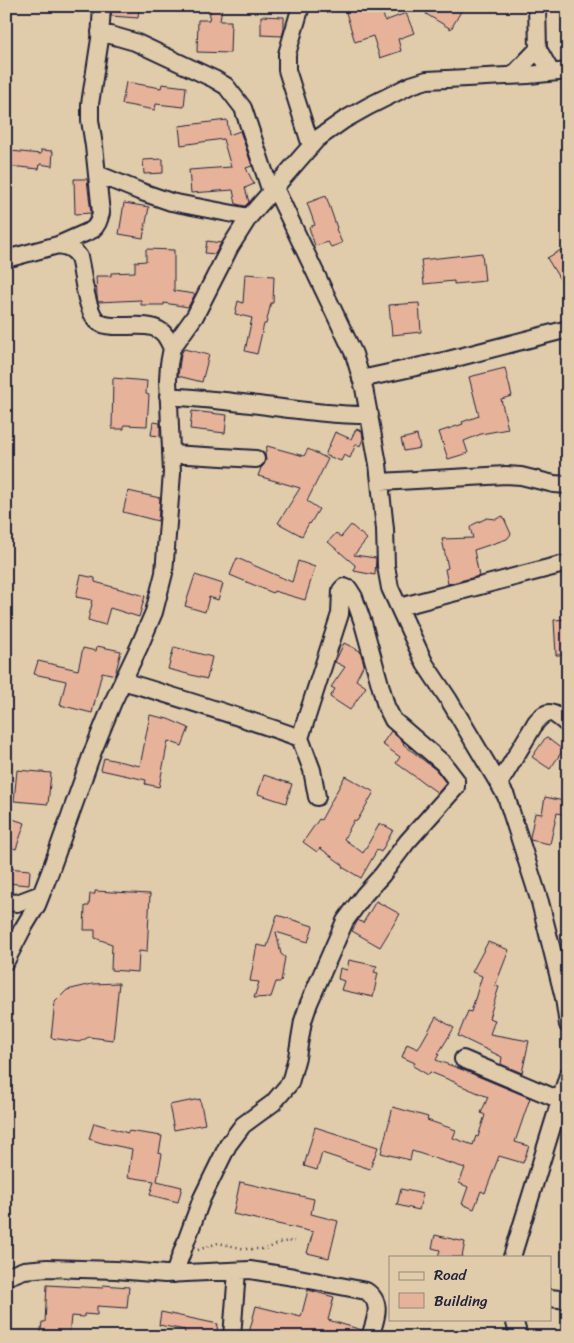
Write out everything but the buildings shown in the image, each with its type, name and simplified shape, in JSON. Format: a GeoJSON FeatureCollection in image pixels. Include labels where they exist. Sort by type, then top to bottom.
{"type":"FeatureCollection","features":[{"type":"Feature","properties":{"kind":"street"},"geometry":{"type":"LineString","coordinates":[[6,259],[58,245],[97,226],[101,213],[90,120],[90,104],[94,84],[102,6]]}},
{"type":"Feature","properties":{"kind":"street"},"geometry":{"type":"LineString","coordinates":[[301,6],[287,54],[287,70],[311,146]]}},
{"type":"Feature","properties":{"kind":"street"},"geometry":{"type":"LineString","coordinates":[[537,6],[538,49],[551,72]]}},
{"type":"Feature","properties":{"kind":"street"},"geometry":{"type":"LineString","coordinates":[[100,32],[135,42],[214,79],[226,86],[244,108],[273,190],[354,354],[370,415],[378,464],[385,529],[387,577],[390,588],[425,664],[449,700],[506,796],[540,902],[566,996],[568,1025]]}},
{"type":"Feature","properties":{"kind":"street"},"geometry":{"type":"LineString","coordinates":[[512,75],[538,49]]}},
{"type":"Feature","properties":{"kind":"street"},"geometry":{"type":"LineString","coordinates":[[6,961],[37,905],[93,751],[154,612],[164,573],[172,473],[168,396],[169,364],[172,348],[195,316],[230,247],[249,217],[317,139],[344,120],[369,106],[411,85],[427,80],[568,71]]}},
{"type":"Feature","properties":{"kind":"street"},"geometry":{"type":"LineString","coordinates":[[97,174],[171,202],[249,217]]}},
{"type":"Feature","properties":{"kind":"street"},"geometry":{"type":"LineString","coordinates":[[58,245],[69,247],[79,257],[89,307],[98,322],[104,325],[141,325],[155,328],[162,331],[172,348]]}},
{"type":"Feature","properties":{"kind":"street"},"geometry":{"type":"LineString","coordinates":[[361,379],[448,360],[568,329]]}},
{"type":"Feature","properties":{"kind":"street"},"geometry":{"type":"LineString","coordinates":[[168,396],[312,412],[370,415]]}},
{"type":"Feature","properties":{"kind":"street"},"geometry":{"type":"LineString","coordinates":[[171,454],[256,459]]}},
{"type":"Feature","properties":{"kind":"street"},"geometry":{"type":"LineString","coordinates":[[380,482],[506,475],[568,485]]}},
{"type":"Feature","properties":{"kind":"street"},"geometry":{"type":"LineString","coordinates":[[399,608],[560,565]]}},
{"type":"Feature","properties":{"kind":"street"},"geometry":{"type":"LineString","coordinates":[[174,1274],[202,1198],[228,1145],[243,1124],[273,1103],[290,1083],[297,1058],[303,1021],[309,1003],[345,921],[407,842],[456,787],[456,780],[443,764],[393,720],[386,706],[354,597],[349,589],[344,588],[341,590],[340,614],[300,738],[312,770],[317,797]]}},
{"type":"Feature","properties":{"kind":"street"},"geometry":{"type":"LineString","coordinates":[[123,681],[300,738]]}},
{"type":"Feature","properties":{"kind":"street"},"geometry":{"type":"LineString","coordinates":[[498,784],[536,722],[543,714],[549,712],[558,716],[568,725]]}},
{"type":"Feature","properties":{"kind":"street"},"geometry":{"type":"LineString","coordinates":[[6,902],[17,902],[41,894]]}},
{"type":"Feature","properties":{"kind":"street"},"geometry":{"type":"LineString","coordinates":[[463,1059],[560,1100]]}},
{"type":"Feature","properties":{"kind":"street"},"geometry":{"type":"LineString","coordinates":[[512,1256],[568,1075]]}},
{"type":"Feature","properties":{"kind":"street"},"geometry":{"type":"LineString","coordinates":[[6,1277],[24,1270],[47,1268],[116,1270],[165,1274],[250,1270],[294,1277],[366,1292],[372,1295],[377,1307],[370,1337]]}},
{"type":"Feature","properties":{"kind":"street"},"geometry":{"type":"LineString","coordinates":[[232,1337],[237,1271]]}},
{"type":"Feature","properties":{"kind":"street"},"geometry":{"type":"LineString","coordinates":[[552,1298],[568,1300]]}},
{"type":"Feature","properties":{"kind":"street"},"geometry":{"type":"LineString","coordinates":[[514,1320],[518,1337]]}},
{"type":"Feature","properties":{"kind":"path"},"geometry":{"type":"LineString","coordinates":[[182,1252],[200,1250],[218,1243],[246,1249],[266,1249],[282,1242],[295,1241]]}}]}
